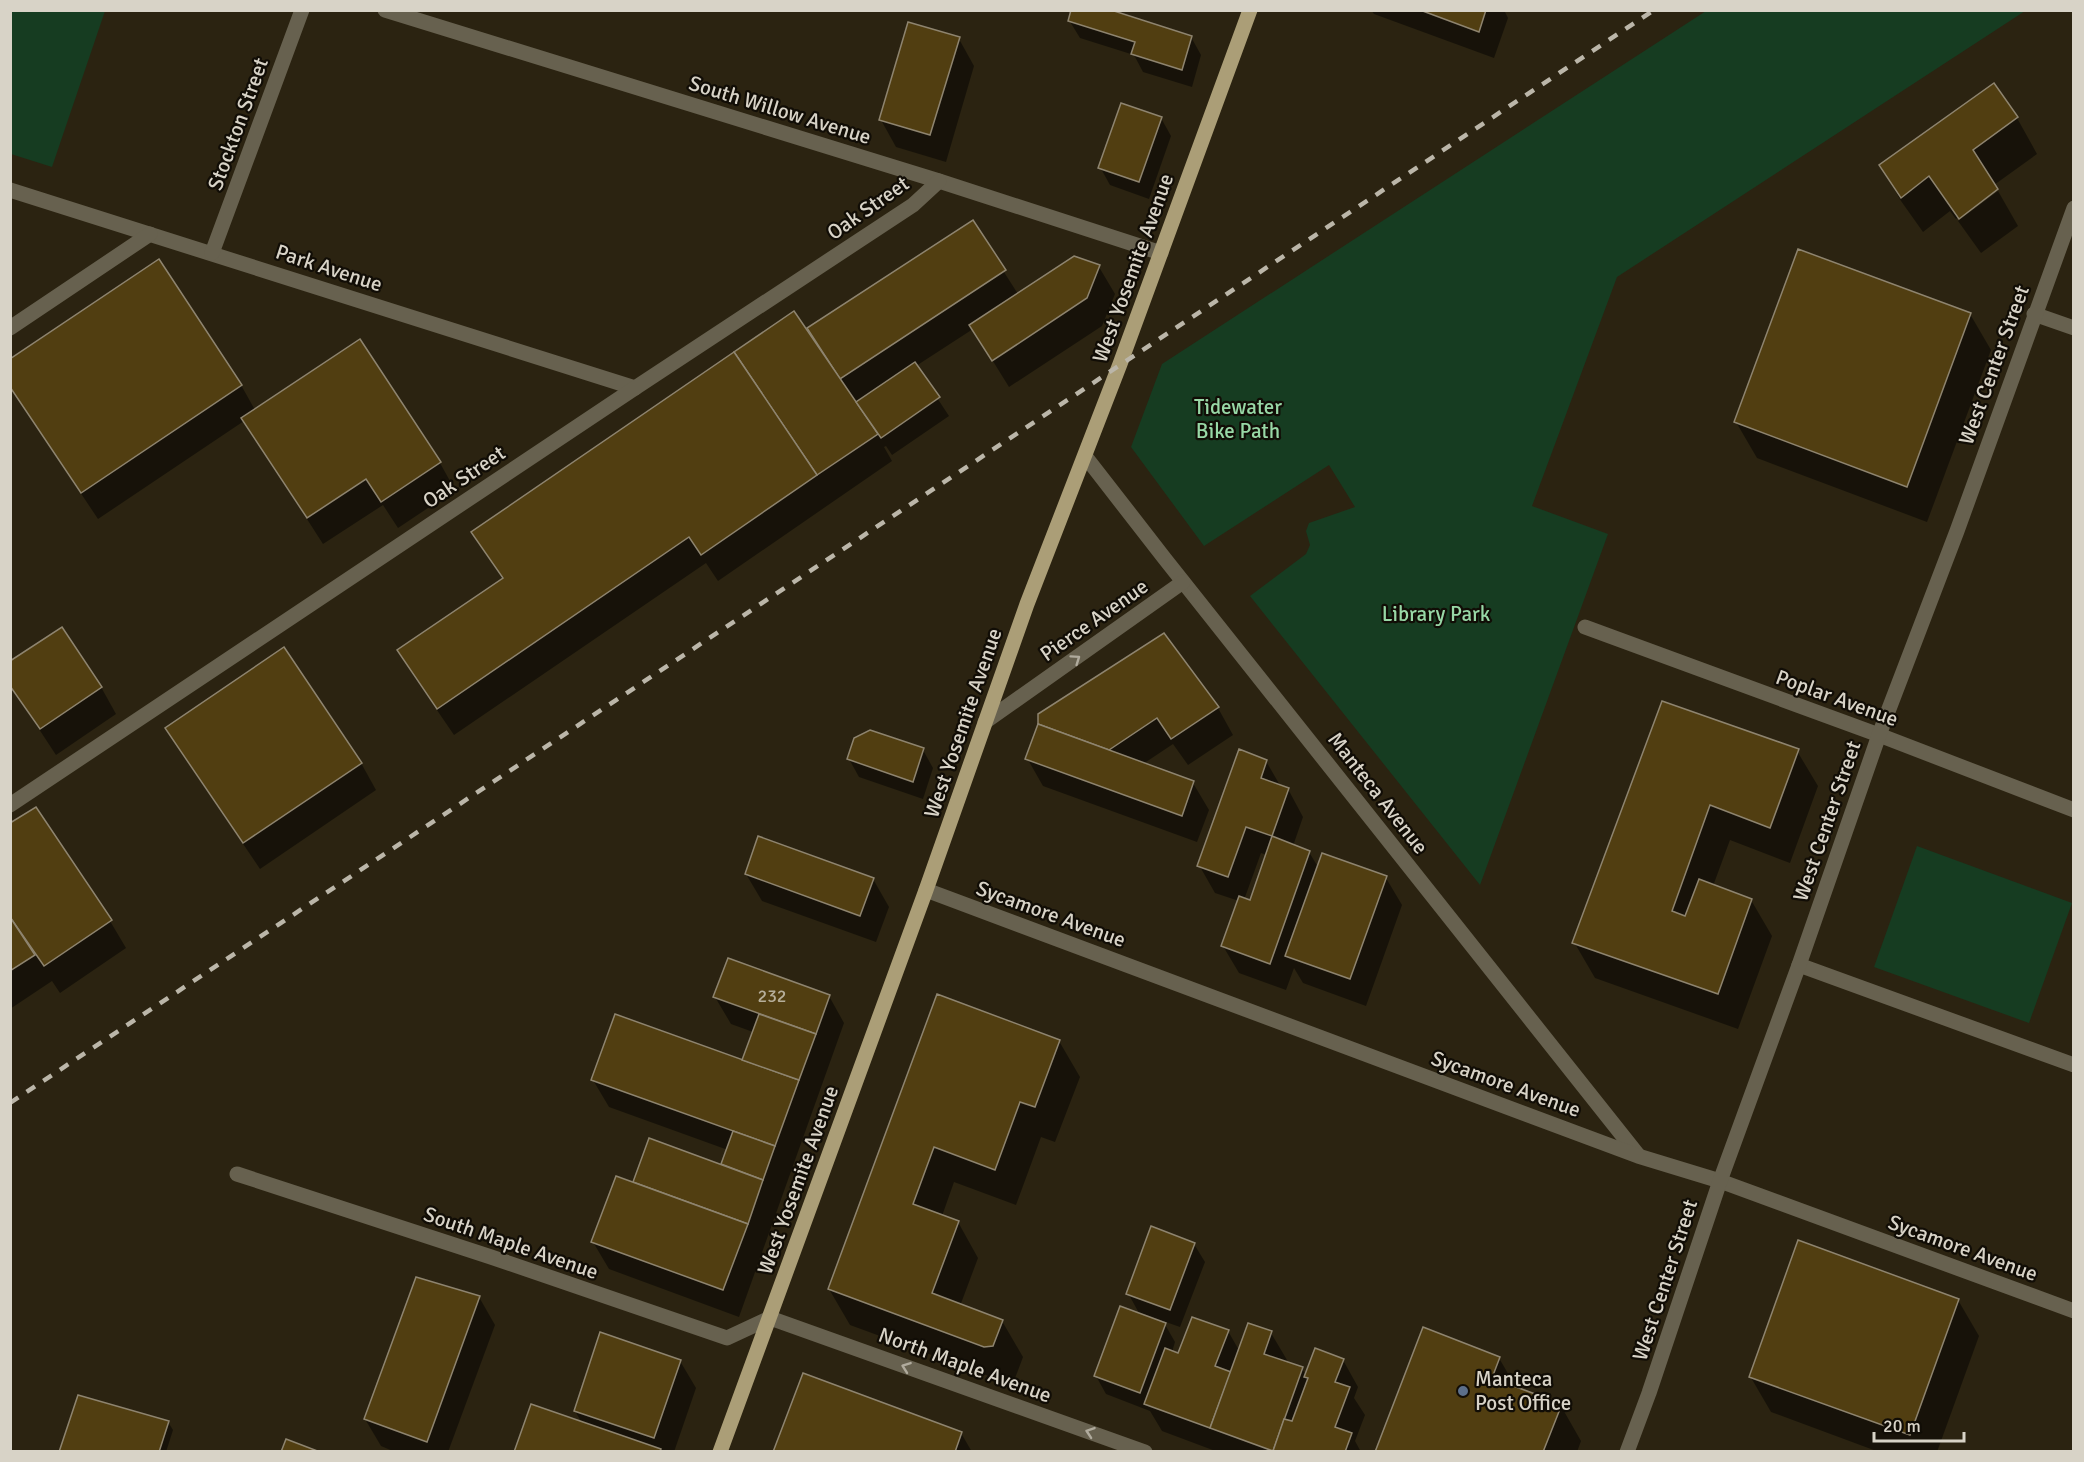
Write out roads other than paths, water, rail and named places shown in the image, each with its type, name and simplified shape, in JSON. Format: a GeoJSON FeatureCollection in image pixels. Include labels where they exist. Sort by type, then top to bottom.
{"type":"FeatureCollection","features":[{"type":"Feature","properties":{"kind":"main road","name":"West Yosemite Avenue"},"geometry":{"type":"LineString","coordinates":[[720,1452],[926,890],[1027,604],[1085,456],[1250,10]]}},
{"type":"Feature","properties":{"kind":"street","name":"Stockton Street"},"geometry":{"type":"LineString","coordinates":[[212,253],[302,10]]}},
{"type":"Feature","properties":{"kind":"street","name":"South Willow Avenue"},"geometry":{"type":"LineString","coordinates":[[385,10],[939,181],[1161,253]]}},
{"type":"Feature","properties":{"kind":"street","name":"Oak Street"},"geometry":{"type":"LineString","coordinates":[[10,805],[635,388],[913,206],[939,181]]}},
{"type":"Feature","properties":{"kind":"street","name":"Park Avenue"},"geometry":{"type":"LineString","coordinates":[[10,190],[635,388]]}},
{"type":"Feature","properties":{"kind":"street","name":"West Center Street"},"geometry":{"type":"LineString","coordinates":[[1627,1452],[1649,1394],[1720,1181],[1799,965],[1879,735],[1957,531],[2073,208]]}},
{"type":"Feature","properties":{"kind":"street"},"geometry":{"type":"LineString","coordinates":[[10,328],[150,234]]}},
{"type":"Feature","properties":{"kind":"street"},"geometry":{"type":"LineString","coordinates":[[2034,314],[2073,328]]}},
{"type":"Feature","properties":{"kind":"street","name":"Manteca Avenue"},"geometry":{"type":"LineString","coordinates":[[1085,456],[1638,1156]]}},
{"type":"Feature","properties":{"kind":"street","name":"Pierce Avenue"},"geometry":{"type":"LineString","coordinates":[[985,722],[1183,582]]}},
{"type":"Feature","properties":{"kind":"street","name":"Poplar Avenue"},"geometry":{"type":"LineString","coordinates":[[1585,627],[1879,735],[2073,810]]}},
{"type":"Feature","properties":{"kind":"street","name":"Sycamore Avenue"},"geometry":{"type":"LineString","coordinates":[[926,890],[1638,1156],[1720,1181],[2073,1311]]}},
{"type":"Feature","properties":{"kind":"street"},"geometry":{"type":"LineString","coordinates":[[1799,965],[2073,1065]]}},
{"type":"Feature","properties":{"kind":"street","name":"South Maple Avenue"},"geometry":{"type":"LineString","coordinates":[[237,1174],[727,1338],[770,1318]]}},
{"type":"Feature","properties":{"kind":"street","name":"North Maple Avenue"},"geometry":{"type":"LineString","coordinates":[[770,1318],[1145,1452]]}},
{"type":"Feature","properties":{"kind":"railway"},"geometry":{"type":"LineString","coordinates":[[10,1103],[1654,10]]}},
{"type":"Feature","properties":{"kind":"place","name":"Manteca Post Office"},"geometry":{"type":"Point","coordinates":[1463,1391]}},
{"type":"Feature","properties":{"kind":"park label","name":"Tidewater Bike Path"},"geometry":{"type":"Point","coordinates":[1238,419]}},
{"type":"Feature","properties":{"kind":"park label","name":"Library Park"},"geometry":{"type":"Point","coordinates":[1436,614]}}]}
